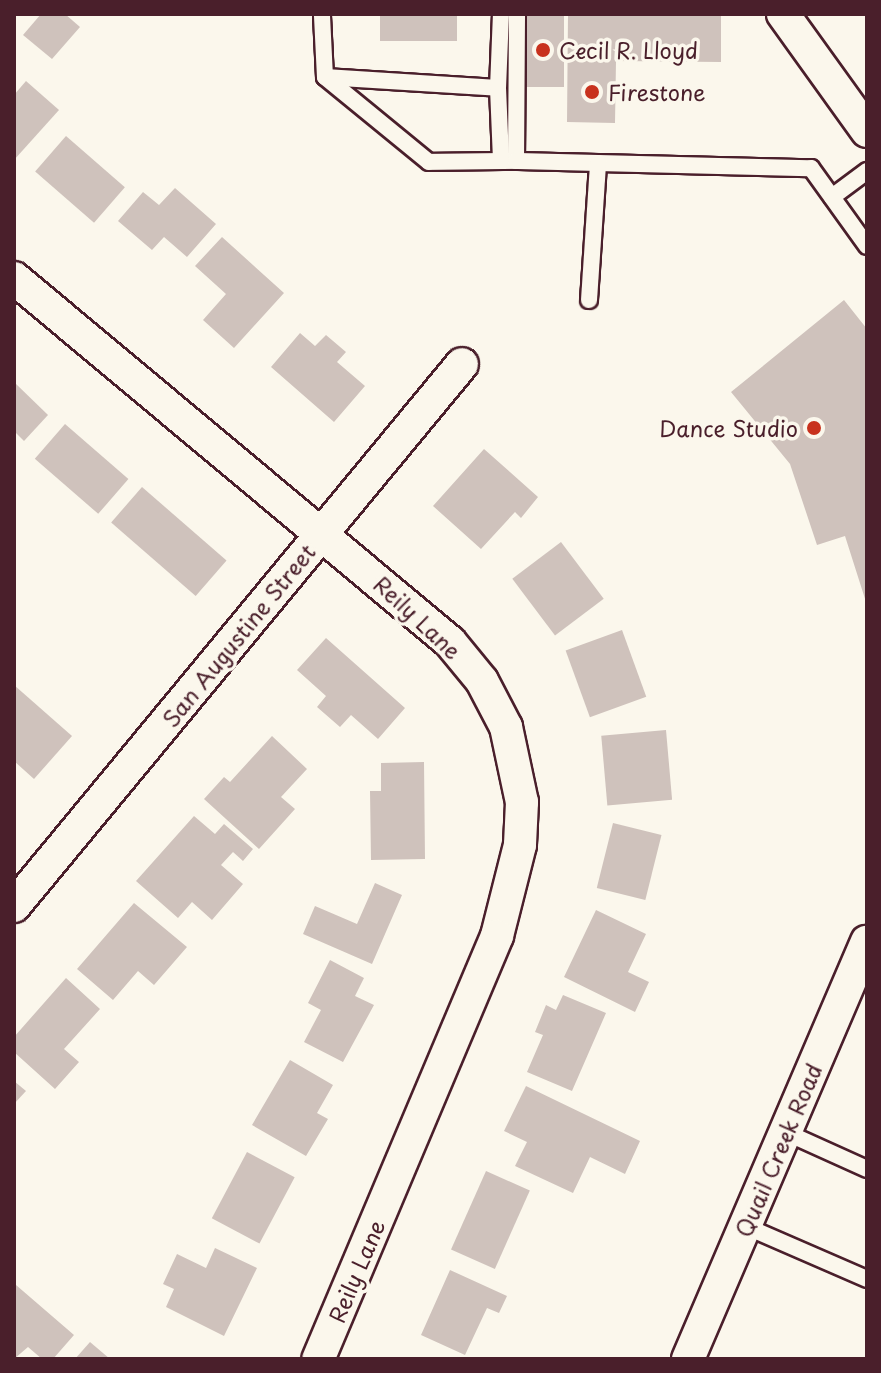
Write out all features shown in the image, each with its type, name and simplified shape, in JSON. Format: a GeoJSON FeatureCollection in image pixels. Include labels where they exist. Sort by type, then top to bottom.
{"type":"FeatureCollection","features":[{"type":"Feature","properties":{"kind":"street"},"geometry":{"type":"LineString","coordinates":[[783,14],[867,131]]}},
{"type":"Feature","properties":{"kind":"street","name":"Reily Lane"},"geometry":{"type":"LineString","coordinates":[[14,278],[323,532],[450,642],[482,681],[506,727],[522,802],[520,845],[497,936],[318,1359]]}},
{"type":"Feature","properties":{"kind":"street","name":"San Augustine Street"},"geometry":{"type":"LineString","coordinates":[[19,890],[462,364]]}},
{"type":"Feature","properties":{"kind":"street","name":"Quail Creek Road"},"geometry":{"type":"LineString","coordinates":[[688,1359],[867,942]]}},
{"type":"Feature","properties":{"kind":"lane"},"geometry":{"type":"LineString","coordinates":[[501,14],[498,88],[509,161]]}},
{"type":"Feature","properties":{"kind":"lane"},"geometry":{"type":"LineString","coordinates":[[509,161],[517,14]]}},
{"type":"Feature","properties":{"kind":"lane"},"geometry":{"type":"LineString","coordinates":[[322,16],[325,77],[429,162],[811,168],[867,246]]}},
{"type":"Feature","properties":{"kind":"lane"},"geometry":{"type":"LineString","coordinates":[[325,77],[498,88]]}},
{"type":"Feature","properties":{"kind":"lane"},"geometry":{"type":"LineString","coordinates":[[589,300],[598,163]]}},
{"type":"Feature","properties":{"kind":"lane"},"geometry":{"type":"LineString","coordinates":[[832,197],[867,171]]}},
{"type":"Feature","properties":{"kind":"lane"},"geometry":{"type":"LineString","coordinates":[[785,1132],[867,1169]]}},
{"type":"Feature","properties":{"kind":"lane"},"geometry":{"type":"LineString","coordinates":[[745,1226],[867,1279]]}},
{"type":"Feature","properties":{"kind":"building"},"geometry":{"type":"Polygon","coordinates":[[[41,14],[65,14],[80,27],[52,59],[23,35],[41,14]]]}},
{"type":"Feature","properties":{"kind":"building"},"geometry":{"type":"Polygon","coordinates":[[[380,14],[457,14],[457,41],[380,41],[380,14]]]}},
{"type":"Feature","properties":{"kind":"building","name":"Cecil R. Lloyd"},"geometry":{"type":"Polygon","coordinates":[[[522,14],[564,14],[564,87],[522,87],[522,14]]]}},
{"type":"Feature","properties":{"kind":"building","name":"Firestone"},"geometry":{"type":"Polygon","coordinates":[[[568,14],[721,14],[721,62],[616,61],[615,123],[567,122],[568,14]]]}},
{"type":"Feature","properties":{"kind":"building"},"geometry":{"type":"Polygon","coordinates":[[[26,81],[59,110],[14,160],[14,95],[26,81]]]}},
{"type":"Feature","properties":{"kind":"building"},"geometry":{"type":"Polygon","coordinates":[[[66,136],[125,187],[94,223],[35,171],[66,136]]]}},
{"type":"Feature","properties":{"kind":"building"},"geometry":{"type":"Polygon","coordinates":[[[175,188],[216,224],[187,257],[164,237],[152,250],[118,221],[143,192],[159,205],[175,188]]]}},
{"type":"Feature","properties":{"kind":"building"},"geometry":{"type":"Polygon","coordinates":[[[222,237],[284,293],[234,348],[203,320],[226,294],[195,266],[222,237]]]}},
{"type":"Feature","properties":{"kind":"building","name":"Dance Studio"},"geometry":{"type":"Polygon","coordinates":[[[844,300],[867,329],[866,602],[845,536],[817,545],[790,464],[731,392],[844,300]]]}},
{"type":"Feature","properties":{"kind":"building"},"geometry":{"type":"Polygon","coordinates":[[[300,333],[315,346],[326,335],[346,352],[337,362],[365,386],[334,422],[271,367],[300,333]]]}},
{"type":"Feature","properties":{"kind":"building"},"geometry":{"type":"Polygon","coordinates":[[[14,382],[48,415],[24,441],[14,431],[14,382]]]}},
{"type":"Feature","properties":{"kind":"building"},"geometry":{"type":"Polygon","coordinates":[[[65,424],[128,479],[98,514],[35,459],[65,424]]]}},
{"type":"Feature","properties":{"kind":"building"},"geometry":{"type":"Polygon","coordinates":[[[484,449],[538,497],[521,518],[515,512],[481,549],[433,506],[484,449]]]}},
{"type":"Feature","properties":{"kind":"building"},"geometry":{"type":"Polygon","coordinates":[[[142,487],[227,560],[196,596],[111,522],[142,487]]]}},
{"type":"Feature","properties":{"kind":"building"},"geometry":{"type":"Polygon","coordinates":[[[561,542],[604,599],[555,635],[512,579],[561,542]]]}},
{"type":"Feature","properties":{"kind":"building"},"geometry":{"type":"Polygon","coordinates":[[[622,630],[646,697],[590,717],[566,651],[622,630]]]}},
{"type":"Feature","properties":{"kind":"building"},"geometry":{"type":"Polygon","coordinates":[[[326,638],[405,708],[378,739],[351,715],[340,727],[317,707],[326,696],[297,670],[326,638]]]}},
{"type":"Feature","properties":{"kind":"building"},"geometry":{"type":"Polygon","coordinates":[[[14,685],[72,736],[34,779],[14,761],[14,685]]]}},
{"type":"Feature","properties":{"kind":"building"},"geometry":{"type":"Polygon","coordinates":[[[666,730],[672,800],[607,805],[601,736],[666,730]]]}},
{"type":"Feature","properties":{"kind":"building"},"geometry":{"type":"Polygon","coordinates":[[[272,736],[307,769],[281,797],[295,809],[259,849],[204,799],[224,777],[230,782],[272,736]]]}},
{"type":"Feature","properties":{"kind":"building"},"geometry":{"type":"Polygon","coordinates":[[[424,762],[425,859],[371,860],[370,791],[381,791],[381,763],[424,762]]]}},
{"type":"Feature","properties":{"kind":"building"},"geometry":{"type":"Polygon","coordinates":[[[194,816],[215,834],[224,824],[253,849],[243,861],[233,852],[221,865],[243,884],[212,920],[192,902],[178,918],[136,881],[194,816]]]}},
{"type":"Feature","properties":{"kind":"building"},"geometry":{"type":"Polygon","coordinates":[[[613,823],[662,835],[645,900],[597,888],[613,823]]]}},
{"type":"Feature","properties":{"kind":"building"},"geometry":{"type":"Polygon","coordinates":[[[375,883],[402,895],[372,964],[303,934],[315,906],[357,924],[375,883]]]}},
{"type":"Feature","properties":{"kind":"building"},"geometry":{"type":"Polygon","coordinates":[[[134,903],[187,947],[154,985],[138,971],[113,1000],[77,969],[134,903]]]}},
{"type":"Feature","properties":{"kind":"building"},"geometry":{"type":"Polygon","coordinates":[[[596,910],[646,934],[628,972],[649,982],[635,1012],[564,977],[596,910]]]}},
{"type":"Feature","properties":{"kind":"building"},"geometry":{"type":"Polygon","coordinates":[[[330,960],[364,978],[355,996],[374,1005],[343,1062],[304,1042],[321,1010],[308,1003],[330,960]]]}},
{"type":"Feature","properties":{"kind":"building"},"geometry":{"type":"Polygon","coordinates":[[[66,978],[100,1009],[64,1049],[79,1062],[55,1089],[14,1052],[14,1037],[66,978]]]}},
{"type":"Feature","properties":{"kind":"building"},"geometry":{"type":"Polygon","coordinates":[[[563,995],[606,1013],[572,1091],[527,1072],[543,1035],[535,1032],[546,1005],[556,1010],[563,995]]]}},
{"type":"Feature","properties":{"kind":"building"},"geometry":{"type":"Polygon","coordinates":[[[290,1060],[333,1085],[317,1113],[328,1119],[306,1156],[252,1125],[290,1060]]]}},
{"type":"Feature","properties":{"kind":"building"},"geometry":{"type":"Polygon","coordinates":[[[14,1081],[26,1091],[14,1104],[14,1081]]]}},
{"type":"Feature","properties":{"kind":"building"},"geometry":{"type":"Polygon","coordinates":[[[526,1086],[640,1141],[625,1174],[590,1157],[573,1193],[515,1166],[527,1142],[504,1131],[526,1086]]]}},
{"type":"Feature","properties":{"kind":"building"},"geometry":{"type":"Polygon","coordinates":[[[247,1152],[295,1177],[259,1244],[212,1218],[247,1152]]]}},
{"type":"Feature","properties":{"kind":"building"},"geometry":{"type":"Polygon","coordinates":[[[486,1171],[530,1191],[495,1269],[451,1250],[486,1171]]]}},
{"type":"Feature","properties":{"kind":"building"},"geometry":{"type":"Polygon","coordinates":[[[215,1248],[257,1268],[224,1336],[166,1307],[174,1289],[163,1284],[177,1254],[206,1268],[215,1248]]]}},
{"type":"Feature","properties":{"kind":"building"},"geometry":{"type":"Polygon","coordinates":[[[450,1270],[507,1296],[499,1313],[487,1308],[465,1355],[421,1335],[450,1270]]]}},
{"type":"Feature","properties":{"kind":"building"},"geometry":{"type":"Polygon","coordinates":[[[16,1285],[74,1335],[53,1359],[42,1359],[28,1347],[14,1359],[16,1285]]]}},
{"type":"Feature","properties":{"kind":"building"},"geometry":{"type":"Polygon","coordinates":[[[90,1342],[110,1359],[75,1359],[90,1342]]]}},
{"type":"Feature","properties":{"kind":"place","name":"Cecil R. Lloyd"},"geometry":{"type":"Point","coordinates":[543,50]}},
{"type":"Feature","properties":{"kind":"place","name":"Firestone"},"geometry":{"type":"Point","coordinates":[592,92]}},
{"type":"Feature","properties":{"kind":"place","name":"Dance Studio"},"geometry":{"type":"Point","coordinates":[814,428]}}]}
